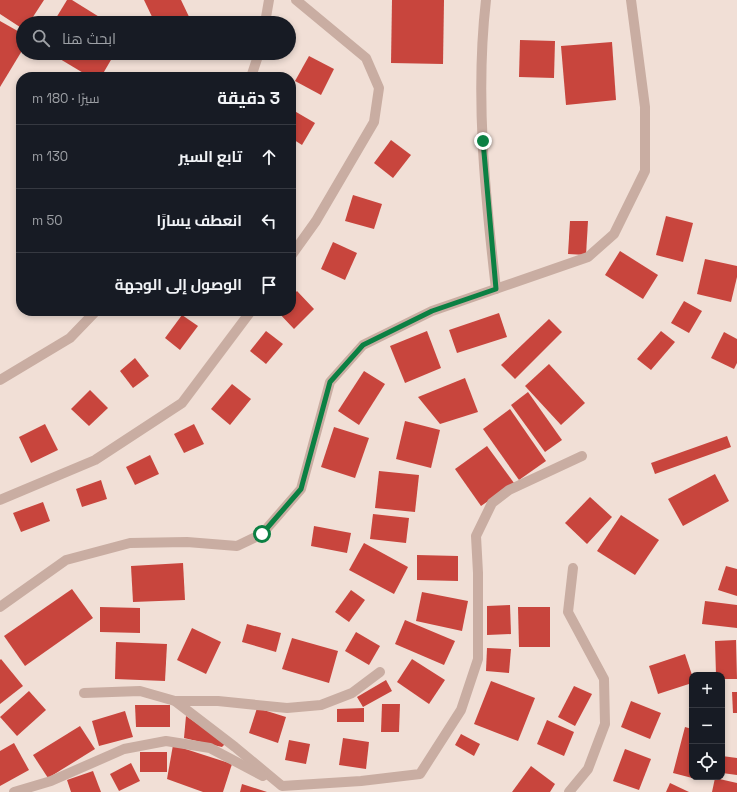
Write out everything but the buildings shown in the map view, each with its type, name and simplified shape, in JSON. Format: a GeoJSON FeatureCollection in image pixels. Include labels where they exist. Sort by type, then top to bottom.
{"type":"FeatureCollection","features":[{"type":"Feature","properties":{"kind":"street"},"geometry":{"type":"LineString","coordinates":[[266,16],[269,0]]}},
{"type":"Feature","properties":{"kind":"street"},"geometry":{"type":"LineString","coordinates":[[296,0],[366,58],[379,88],[374,122],[316,221],[296,249]]}},
{"type":"Feature","properties":{"kind":"street"},"geometry":{"type":"LineString","coordinates":[[486,0],[481,44],[483,141],[496,289]]}},
{"type":"Feature","properties":{"kind":"street"},"geometry":{"type":"LineString","coordinates":[[0,607],[66,560],[130,543],[187,542],[237,546],[262,534],[301,489],[330,382],[363,345],[432,311],[588,257],[614,234],[645,171],[645,106],[631,0]]}},
{"type":"Feature","properties":{"kind":"street"},"geometry":{"type":"LineString","coordinates":[[253,72],[257,60]]}},
{"type":"Feature","properties":{"kind":"street"},"geometry":{"type":"LineString","coordinates":[[0,380],[70,338],[91,316]]}},
{"type":"Feature","properties":{"kind":"street"},"geometry":{"type":"LineString","coordinates":[[0,500],[95,460],[182,403],[247,316]]}},
{"type":"Feature","properties":{"kind":"street"},"geometry":{"type":"LineString","coordinates":[[14,792],[51,782],[124,749],[166,741],[210,748],[287,789],[362,782],[420,774],[461,710],[478,659],[478,573],[476,536],[492,503],[508,490],[582,456]]}},
{"type":"Feature","properties":{"kind":"street"},"geometry":{"type":"LineString","coordinates":[[569,792],[588,769],[605,724],[604,679],[568,612],[573,568]]}},
{"type":"Feature","properties":{"kind":"street"},"geometry":{"type":"LineString","coordinates":[[84,693],[140,691],[175,701],[218,701],[287,708],[320,705],[352,693],[380,672]]}},
{"type":"Feature","properties":{"kind":"street"},"geometry":{"type":"LineString","coordinates":[[175,701],[287,789]]}},
{"type":"Feature","properties":{"kind":"route"},"geometry":{"type":"LineString","coordinates":[[262,534],[301,489],[330,382],[363,345],[432,311],[496,289],[489,231],[483,141]]}}]}
